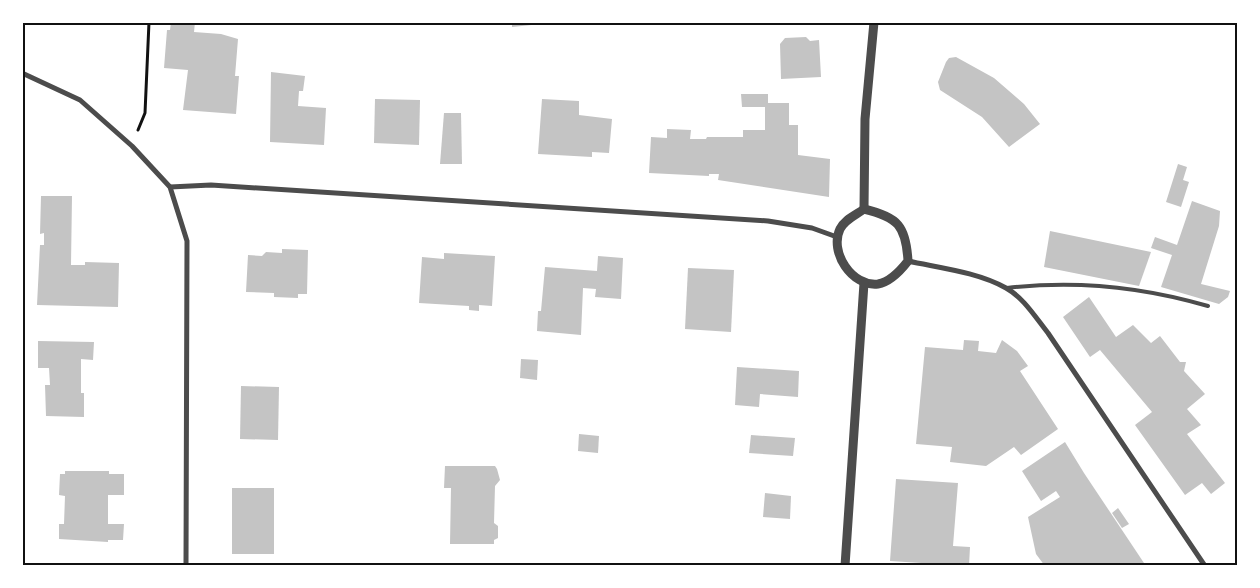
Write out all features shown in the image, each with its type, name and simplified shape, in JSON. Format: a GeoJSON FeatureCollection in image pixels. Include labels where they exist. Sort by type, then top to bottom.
{"type":"FeatureCollection","features":[{"type":"Feature","properties":{"kind":"street"},"geometry":{"type":"LineString","coordinates":[[864,209],[865,119],[874,22]]}},
{"type":"Feature","properties":{"kind":"street"},"geometry":{"type":"LineString","coordinates":[[22,73],[80,100],[132,146],[170,187],[188,241],[186,566]]}},
{"type":"Feature","properties":{"kind":"street"},"geometry":{"type":"LineString","coordinates":[[170,187],[210,185],[768,221],[812,228],[837,237]]}},
{"type":"Feature","properties":{"kind":"street"},"geometry":{"type":"LineString","coordinates":[[864,209],[880,213],[902,227],[906,238],[908,261],[900,271],[879,284],[864,283],[850,273],[840,257],[837,237],[841,227],[848,219],[864,209]]}},
{"type":"Feature","properties":{"kind":"street"},"geometry":{"type":"LineString","coordinates":[[908,261],[986,280],[1007,288],[1023,302],[1048,333],[1205,566]]}},
{"type":"Feature","properties":{"kind":"street"},"geometry":{"type":"LineString","coordinates":[[844,566],[864,283]]}},
{"type":"Feature","properties":{"kind":"lane"},"geometry":{"type":"LineString","coordinates":[[1007,288],[1047,284],[1084,284],[1173,296],[1208,306]]}},
{"type":"Feature","properties":{"kind":"path"},"geometry":{"type":"LineString","coordinates":[[132,146],[145,113],[149,22]]}},
{"type":"Feature","properties":{"kind":"building"},"geometry":{"type":"Polygon","coordinates":[[[171,22],[195,22],[194,32],[221,34],[238,39],[235,76],[239,76],[236,114],[183,110],[188,70],[164,68],[167,30],[170,30],[171,22]]]}},
{"type":"Feature","properties":{"kind":"building"},"geometry":{"type":"Polygon","coordinates":[[[512,22],[541,22],[541,24],[512,27],[512,22]]]}},
{"type":"Feature","properties":{"kind":"building"},"geometry":{"type":"Polygon","coordinates":[[[806,37],[810,41],[819,40],[821,77],[781,79],[780,44],[785,38],[806,37]]]}},
{"type":"Feature","properties":{"kind":"building"},"geometry":{"type":"Polygon","coordinates":[[[956,57],[994,78],[1024,104],[1040,124],[1009,147],[982,117],[940,90],[938,82],[946,62],[949,58],[956,57]]]}},
{"type":"Feature","properties":{"kind":"building"},"geometry":{"type":"Polygon","coordinates":[[[271,72],[305,76],[303,91],[299,91],[298,106],[326,108],[324,145],[270,142],[271,72]]]}},
{"type":"Feature","properties":{"kind":"building"},"geometry":{"type":"Polygon","coordinates":[[[741,94],[768,94],[768,103],[789,103],[789,125],[798,125],[798,155],[830,159],[829,197],[718,180],[719,174],[709,174],[709,176],[649,173],[651,137],[667,138],[667,129],[691,130],[690,139],[743,137],[743,130],[765,130],[765,107],[742,107],[741,94]]]}},
{"type":"Feature","properties":{"kind":"building"},"geometry":{"type":"Polygon","coordinates":[[[375,99],[420,100],[419,145],[374,143],[375,99]]]}},
{"type":"Feature","properties":{"kind":"building"},"geometry":{"type":"Polygon","coordinates":[[[542,99],[579,101],[579,115],[612,119],[609,153],[592,152],[592,157],[538,154],[542,99]]]}},
{"type":"Feature","properties":{"kind":"building"},"geometry":{"type":"Polygon","coordinates":[[[444,113],[461,113],[462,164],[440,164],[444,113]]]}},
{"type":"Feature","properties":{"kind":"building"},"geometry":{"type":"Polygon","coordinates":[[[1178,164],[1187,167],[1183,180],[1189,182],[1181,207],[1166,202],[1178,164]]]}},
{"type":"Feature","properties":{"kind":"building"},"geometry":{"type":"Polygon","coordinates":[[[41,196],[72,196],[71,265],[85,265],[85,262],[119,263],[118,307],[37,305],[40,245],[44,245],[44,233],[40,234],[41,196]]]}},
{"type":"Feature","properties":{"kind":"building"},"geometry":{"type":"Polygon","coordinates":[[[1192,201],[1220,211],[1219,226],[1201,284],[1230,291],[1228,297],[1219,304],[1161,287],[1172,255],[1151,248],[1155,237],[1177,245],[1192,201]]]}},
{"type":"Feature","properties":{"kind":"building"},"geometry":{"type":"Polygon","coordinates":[[[1050,231],[1151,252],[1139,286],[1044,267],[1050,231]]]}},
{"type":"Feature","properties":{"kind":"building"},"geometry":{"type":"Polygon","coordinates":[[[282,249],[308,250],[307,294],[298,294],[298,298],[274,297],[274,293],[246,292],[248,255],[262,256],[266,252],[282,253],[282,249]]]}},
{"type":"Feature","properties":{"kind":"building"},"geometry":{"type":"Polygon","coordinates":[[[444,253],[495,256],[492,306],[479,305],[479,311],[469,310],[469,306],[419,303],[422,257],[444,259],[444,253]]]}},
{"type":"Feature","properties":{"kind":"building"},"geometry":{"type":"Polygon","coordinates":[[[598,256],[623,258],[621,299],[595,297],[596,289],[583,288],[581,335],[537,331],[545,267],[597,271],[598,256]]]}},
{"type":"Feature","properties":{"kind":"building"},"geometry":{"type":"Polygon","coordinates":[[[688,268],[734,270],[731,332],[685,329],[688,268]]]}},
{"type":"Feature","properties":{"kind":"building"},"geometry":{"type":"Polygon","coordinates":[[[1089,297],[1116,337],[1133,325],[1151,343],[1160,336],[1180,362],[1186,362],[1184,371],[1205,394],[1187,409],[1201,425],[1187,434],[1225,483],[1211,494],[1202,483],[1185,495],[1135,425],[1152,412],[1100,350],[1090,357],[1063,317],[1089,297]]]}},
{"type":"Feature","properties":{"kind":"building"},"geometry":{"type":"Polygon","coordinates":[[[964,340],[979,341],[978,351],[996,353],[1002,340],[1017,351],[1028,366],[1020,371],[1058,429],[1021,455],[1014,447],[986,466],[950,462],[952,447],[916,444],[925,347],[963,350],[964,340]]]}},
{"type":"Feature","properties":{"kind":"building"},"geometry":{"type":"Polygon","coordinates":[[[38,341],[94,342],[93,360],[81,359],[81,393],[84,393],[84,417],[46,416],[45,385],[50,385],[49,368],[38,368],[38,341]]]}},
{"type":"Feature","properties":{"kind":"building"},"geometry":{"type":"Polygon","coordinates":[[[521,359],[538,360],[537,380],[520,378],[521,359]]]}},
{"type":"Feature","properties":{"kind":"building"},"geometry":{"type":"Polygon","coordinates":[[[737,367],[799,371],[798,397],[760,394],[759,407],[735,405],[737,367]]]}},
{"type":"Feature","properties":{"kind":"building"},"geometry":{"type":"Polygon","coordinates":[[[241,386],[279,387],[278,440],[240,439],[241,386]]]}},
{"type":"Feature","properties":{"kind":"building"},"geometry":{"type":"Polygon","coordinates":[[[579,434],[599,436],[598,453],[578,451],[579,434]]]}},
{"type":"Feature","properties":{"kind":"building"},"geometry":{"type":"Polygon","coordinates":[[[751,435],[795,438],[793,456],[749,453],[751,435]]]}},
{"type":"Feature","properties":{"kind":"building"},"geometry":{"type":"Polygon","coordinates":[[[1065,442],[1146,566],[1045,566],[1036,554],[1028,517],[1060,497],[1056,491],[1041,501],[1022,471],[1065,442]]]}},
{"type":"Feature","properties":{"kind":"building"},"geometry":{"type":"Polygon","coordinates":[[[445,466],[495,466],[497,469],[500,480],[495,486],[494,523],[498,526],[498,538],[494,540],[494,544],[450,544],[451,488],[444,488],[445,466]]]}},
{"type":"Feature","properties":{"kind":"building"},"geometry":{"type":"Polygon","coordinates":[[[65,471],[109,471],[109,474],[124,474],[124,495],[108,495],[108,524],[124,524],[123,540],[108,540],[108,542],[59,539],[59,524],[64,524],[65,496],[59,495],[60,474],[65,474],[65,471]]]}},
{"type":"Feature","properties":{"kind":"building"},"geometry":{"type":"Polygon","coordinates":[[[896,479],[958,483],[953,546],[970,547],[969,566],[890,561],[896,479]]]}},
{"type":"Feature","properties":{"kind":"building"},"geometry":{"type":"Polygon","coordinates":[[[232,488],[274,488],[274,554],[232,554],[232,488]]]}},
{"type":"Feature","properties":{"kind":"building"},"geometry":{"type":"Polygon","coordinates":[[[765,493],[791,496],[790,519],[763,517],[765,493]]]}},
{"type":"Feature","properties":{"kind":"building"},"geometry":{"type":"Polygon","coordinates":[[[1118,508],[1129,524],[1122,528],[1112,513],[1118,508]]]}}]}
